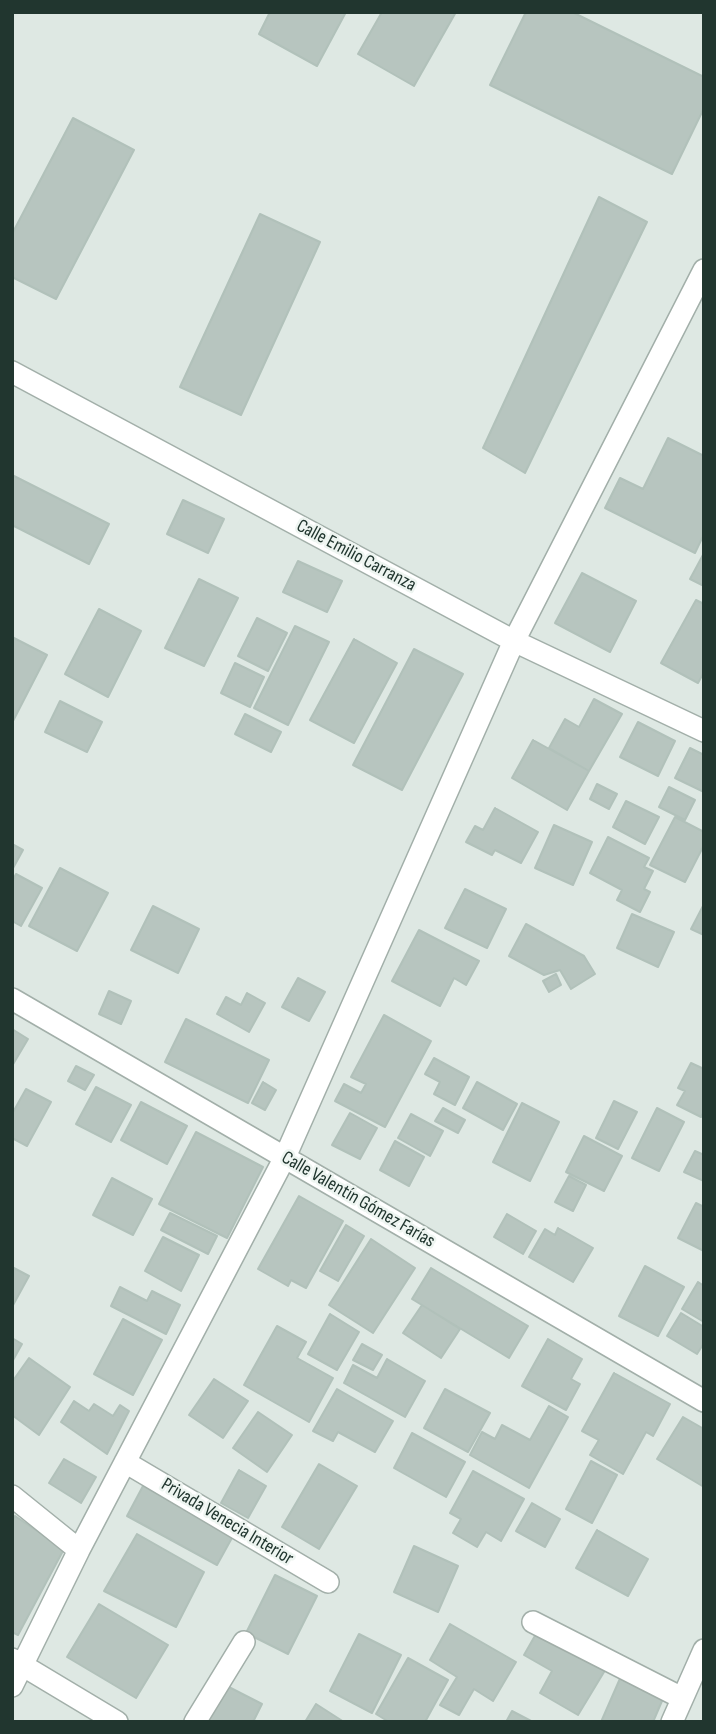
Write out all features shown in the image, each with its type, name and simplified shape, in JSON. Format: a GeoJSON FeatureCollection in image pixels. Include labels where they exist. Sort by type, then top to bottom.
{"type":"FeatureCollection","features":[{"type":"Feature","properties":{"kind":"street"},"geometry":{"type":"LineString","coordinates":[[12,1686],[18,1662],[285,1157],[514,640],[704,270]]}},
{"type":"Feature","properties":{"kind":"street","name":"Calle Emilio Carranza"},"geometry":{"type":"LineString","coordinates":[[12,372],[514,640],[704,731]]}},
{"type":"Feature","properties":{"kind":"street","name":"Calle Valentín Gómez Farías"},"geometry":{"type":"LineString","coordinates":[[12,999],[704,1401]]}},
{"type":"Feature","properties":{"kind":"street","name":"Privada Venecia Interior"},"geometry":{"type":"LineString","coordinates":[[125,1462],[328,1582]]}},
{"type":"Feature","properties":{"kind":"street"},"geometry":{"type":"LineString","coordinates":[[12,1496],[79,1550]]}},
{"type":"Feature","properties":{"kind":"street"},"geometry":{"type":"LineString","coordinates":[[533,1622],[682,1698]]}},
{"type":"Feature","properties":{"kind":"street"},"geometry":{"type":"LineString","coordinates":[[195,1722],[244,1642]]}},
{"type":"Feature","properties":{"kind":"street"},"geometry":{"type":"LineString","coordinates":[[672,1722],[704,1650]]}},
{"type":"Feature","properties":{"kind":"street"},"geometry":{"type":"LineString","coordinates":[[18,1662],[117,1722]]}},
{"type":"Feature","properties":{"kind":"building"},"geometry":{"type":"Polygon","coordinates":[[[270,12],[346,12],[317,66],[259,34],[270,12]]]}},
{"type":"Feature","properties":{"kind":"building"},"geometry":{"type":"Polygon","coordinates":[[[382,12],[456,12],[414,86],[358,54],[382,12]]]}},
{"type":"Feature","properties":{"kind":"building"},"geometry":{"type":"Polygon","coordinates":[[[526,12],[572,12],[704,77],[704,108],[672,174],[490,85],[526,12]]]}},
{"type":"Feature","properties":{"kind":"building"},"geometry":{"type":"Polygon","coordinates":[[[73,118],[134,150],[56,299],[12,277],[12,234],[73,118]]]}},
{"type":"Feature","properties":{"kind":"building"},"geometry":{"type":"Polygon","coordinates":[[[599,197],[647,222],[525,473],[483,448],[599,197]]]}},
{"type":"Feature","properties":{"kind":"building"},"geometry":{"type":"Polygon","coordinates":[[[260,214],[320,242],[241,415],[180,387],[260,214]]]}},
{"type":"Feature","properties":{"kind":"building"},"geometry":{"type":"Polygon","coordinates":[[[668,438],[704,456],[704,534],[695,553],[605,508],[620,478],[643,489],[668,438]]]}},
{"type":"Feature","properties":{"kind":"building"},"geometry":{"type":"Polygon","coordinates":[[[12,475],[109,524],[89,564],[12,525],[12,475]]]}},
{"type":"Feature","properties":{"kind":"building"},"geometry":{"type":"Polygon","coordinates":[[[183,500],[224,519],[208,553],[167,534],[183,500]]]}},
{"type":"Feature","properties":{"kind":"building"},"geometry":{"type":"Polygon","coordinates":[[[704,553],[704,586],[690,579],[704,553]]]}},
{"type":"Feature","properties":{"kind":"building"},"geometry":{"type":"Polygon","coordinates":[[[298,561],[342,581],[327,612],[283,592],[298,561]]]}},
{"type":"Feature","properties":{"kind":"building"},"geometry":{"type":"Polygon","coordinates":[[[582,573],[636,601],[610,652],[555,623],[582,573]]]}},
{"type":"Feature","properties":{"kind":"building"},"geometry":{"type":"Polygon","coordinates":[[[199,579],[238,598],[204,666],[165,648],[199,579]]]}},
{"type":"Feature","properties":{"kind":"building"},"geometry":{"type":"Polygon","coordinates":[[[696,600],[704,604],[704,672],[698,683],[661,663],[696,600]]]}},
{"type":"Feature","properties":{"kind":"building"},"geometry":{"type":"Polygon","coordinates":[[[99,609],[141,631],[108,697],[65,674],[99,609]]]}},
{"type":"Feature","properties":{"kind":"building"},"geometry":{"type":"Polygon","coordinates":[[[257,618],[287,633],[268,671],[238,656],[257,618]]]}},
{"type":"Feature","properties":{"kind":"building"},"geometry":{"type":"Polygon","coordinates":[[[295,626],[329,642],[288,725],[254,708],[295,626]]]}},
{"type":"Feature","properties":{"kind":"building"},"geometry":{"type":"Polygon","coordinates":[[[12,637],[47,655],[12,723],[12,637]]]}},
{"type":"Feature","properties":{"kind":"building"},"geometry":{"type":"Polygon","coordinates":[[[354,639],[397,663],[354,743],[310,720],[354,639]]]}},
{"type":"Feature","properties":{"kind":"building"},"geometry":{"type":"Polygon","coordinates":[[[414,649],[463,674],[402,790],[353,765],[414,649]]]}},
{"type":"Feature","properties":{"kind":"building"},"geometry":{"type":"Polygon","coordinates":[[[235,663],[264,677],[250,707],[221,693],[235,663]]]}},
{"type":"Feature","properties":{"kind":"building"},"geometry":{"type":"Polygon","coordinates":[[[594,699],[622,714],[589,771],[549,748],[565,719],[579,727],[594,699]]]}},
{"type":"Feature","properties":{"kind":"building"},"geometry":{"type":"Polygon","coordinates":[[[60,701],[102,722],[87,752],[45,732],[60,701]]]}},
{"type":"Feature","properties":{"kind":"building"},"geometry":{"type":"Polygon","coordinates":[[[245,714],[281,732],[271,752],[235,734],[245,714]]]}},
{"type":"Feature","properties":{"kind":"building"},"geometry":{"type":"Polygon","coordinates":[[[638,722],[675,741],[658,776],[620,757],[638,722]]]}},
{"type":"Feature","properties":{"kind":"building"},"geometry":{"type":"Polygon","coordinates":[[[533,740],[589,771],[567,810],[512,778],[533,740]]]}},
{"type":"Feature","properties":{"kind":"building"},"geometry":{"type":"Polygon","coordinates":[[[690,748],[704,755],[704,792],[675,778],[690,748]]]}},
{"type":"Feature","properties":{"kind":"building"},"geometry":{"type":"Polygon","coordinates":[[[597,784],[617,794],[609,809],[590,799],[597,784]]]}},
{"type":"Feature","properties":{"kind":"building"},"geometry":{"type":"Polygon","coordinates":[[[669,787],[695,800],[685,820],[659,807],[669,787]]]}},
{"type":"Feature","properties":{"kind":"building"},"geometry":{"type":"Polygon","coordinates":[[[626,801],[659,817],[645,844],[613,827],[626,801]]]}},
{"type":"Feature","properties":{"kind":"building"},"geometry":{"type":"Polygon","coordinates":[[[495,808],[538,832],[521,863],[495,850],[492,855],[466,842],[475,826],[483,830],[495,808]]]}},
{"type":"Feature","properties":{"kind":"building"},"geometry":{"type":"Polygon","coordinates":[[[675,817],[704,832],[704,845],[685,882],[650,865],[675,817]]]}},
{"type":"Feature","properties":{"kind":"building"},"geometry":{"type":"Polygon","coordinates":[[[554,825],[592,842],[573,885],[535,868],[554,825]]]}},
{"type":"Feature","properties":{"kind":"building"},"geometry":{"type":"Polygon","coordinates":[[[608,837],[649,858],[644,867],[653,871],[644,889],[650,892],[640,912],[617,900],[622,890],[590,873],[608,837]]]}},
{"type":"Feature","properties":{"kind":"building"},"geometry":{"type":"Polygon","coordinates":[[[12,844],[23,850],[12,870],[12,844]]]}},
{"type":"Feature","properties":{"kind":"building"},"geometry":{"type":"Polygon","coordinates":[[[60,868],[108,893],[77,951],[29,926],[60,868]]]}},
{"type":"Feature","properties":{"kind":"building"},"geometry":{"type":"Polygon","coordinates":[[[16,874],[42,888],[21,926],[12,921],[12,882],[16,874]]]}},
{"type":"Feature","properties":{"kind":"building"},"geometry":{"type":"Polygon","coordinates":[[[465,889],[506,909],[487,948],[445,928],[465,889]]]}},
{"type":"Feature","properties":{"kind":"building"},"geometry":{"type":"Polygon","coordinates":[[[704,904],[704,935],[691,929],[704,904]]]}},
{"type":"Feature","properties":{"kind":"building"},"geometry":{"type":"Polygon","coordinates":[[[153,906],[199,929],[178,973],[131,950],[153,906]]]}},
{"type":"Feature","properties":{"kind":"building"},"geometry":{"type":"Polygon","coordinates":[[[632,914],[674,932],[658,967],[617,948],[632,914]]]}},
{"type":"Feature","properties":{"kind":"building"},"geometry":{"type":"Polygon","coordinates":[[[526,924],[584,956],[595,974],[571,989],[560,970],[544,975],[509,956],[526,924]]]}},
{"type":"Feature","properties":{"kind":"building"},"geometry":{"type":"Polygon","coordinates":[[[419,930],[479,961],[466,985],[454,978],[440,1006],[392,981],[419,930]]]}},
{"type":"Feature","properties":{"kind":"building"},"geometry":{"type":"Polygon","coordinates":[[[556,974],[561,985],[549,992],[543,981],[556,974]]]}},
{"type":"Feature","properties":{"kind":"building"},"geometry":{"type":"Polygon","coordinates":[[[298,978],[325,992],[309,1021],[282,1007],[298,978]]]}},
{"type":"Feature","properties":{"kind":"building"},"geometry":{"type":"Polygon","coordinates":[[[109,991],[131,1001],[121,1024],[99,1014],[109,991]]]}},
{"type":"Feature","properties":{"kind":"building"},"geometry":{"type":"Polygon","coordinates":[[[247,993],[265,1003],[249,1032],[217,1014],[226,997],[241,1005],[247,993]]]}},
{"type":"Feature","properties":{"kind":"building"},"geometry":{"type":"Polygon","coordinates":[[[384,1015],[431,1041],[385,1127],[335,1101],[344,1084],[361,1093],[366,1084],[351,1077],[384,1015]]]}},
{"type":"Feature","properties":{"kind":"building"},"geometry":{"type":"Polygon","coordinates":[[[186,1019],[269,1060],[248,1103],[165,1062],[186,1019]]]}},
{"type":"Feature","properties":{"kind":"building"},"geometry":{"type":"Polygon","coordinates":[[[12,1029],[28,1039],[12,1066],[12,1029]]]}},
{"type":"Feature","properties":{"kind":"building"},"geometry":{"type":"Polygon","coordinates":[[[434,1058],[469,1077],[455,1105],[434,1094],[440,1082],[425,1074],[434,1058]]]}},
{"type":"Feature","properties":{"kind":"building"},"geometry":{"type":"Polygon","coordinates":[[[691,1063],[704,1069],[704,1111],[701,1117],[677,1105],[685,1091],[678,1088],[691,1063]]]}},
{"type":"Feature","properties":{"kind":"building"},"geometry":{"type":"Polygon","coordinates":[[[76,1066],[94,1075],[85,1090],[68,1081],[76,1066]]]}},
{"type":"Feature","properties":{"kind":"building"},"geometry":{"type":"Polygon","coordinates":[[[263,1082],[276,1090],[265,1110],[252,1103],[263,1082]]]}},
{"type":"Feature","properties":{"kind":"building"},"geometry":{"type":"Polygon","coordinates":[[[477,1082],[517,1104],[503,1130],[463,1108],[477,1082]]]}},
{"type":"Feature","properties":{"kind":"building"},"geometry":{"type":"Polygon","coordinates":[[[96,1087],[131,1105],[111,1142],[76,1124],[96,1087]]]}},
{"type":"Feature","properties":{"kind":"building"},"geometry":{"type":"Polygon","coordinates":[[[26,1089],[51,1102],[27,1146],[12,1138],[12,1114],[26,1089]]]}},
{"type":"Feature","properties":{"kind":"building"},"geometry":{"type":"Polygon","coordinates":[[[614,1101],[637,1112],[618,1149],[596,1138],[614,1101]]]}},
{"type":"Feature","properties":{"kind":"building"},"geometry":{"type":"Polygon","coordinates":[[[141,1102],[187,1126],[167,1164],[121,1140],[141,1102]]]}},
{"type":"Feature","properties":{"kind":"building"},"geometry":{"type":"Polygon","coordinates":[[[522,1103],[559,1122],[530,1181],[493,1162],[522,1103]]]}},
{"type":"Feature","properties":{"kind":"building"},"geometry":{"type":"Polygon","coordinates":[[[443,1108],[465,1120],[458,1133],[435,1121],[443,1108]]]}},
{"type":"Feature","properties":{"kind":"building"},"geometry":{"type":"Polygon","coordinates":[[[657,1108],[684,1122],[659,1171],[632,1158],[657,1108]]]}},
{"type":"Feature","properties":{"kind":"building"},"geometry":{"type":"Polygon","coordinates":[[[350,1113],[377,1128],[360,1159],[332,1145],[350,1113]]]}},
{"type":"Feature","properties":{"kind":"building"},"geometry":{"type":"Polygon","coordinates":[[[411,1114],[443,1131],[430,1156],[398,1138],[411,1114]]]}},
{"type":"Feature","properties":{"kind":"building"},"geometry":{"type":"Polygon","coordinates":[[[196,1132],[263,1167],[227,1238],[159,1204],[196,1132]]]}},
{"type":"Feature","properties":{"kind":"building"},"geometry":{"type":"Polygon","coordinates":[[[584,1136],[622,1156],[604,1191],[566,1172],[584,1136]]]}},
{"type":"Feature","properties":{"kind":"building"},"geometry":{"type":"Polygon","coordinates":[[[395,1141],[424,1157],[409,1186],[380,1170],[395,1141]]]}},
{"type":"Feature","properties":{"kind":"building"},"geometry":{"type":"Polygon","coordinates":[[[695,1151],[704,1155],[704,1181],[684,1172],[695,1151]]]}},
{"type":"Feature","properties":{"kind":"building"},"geometry":{"type":"Polygon","coordinates":[[[569,1176],[586,1185],[573,1211],[555,1202],[569,1176]]]}},
{"type":"Feature","properties":{"kind":"building"},"geometry":{"type":"Polygon","coordinates":[[[112,1178],[152,1199],[133,1235],[93,1215],[112,1178]]]}},
{"type":"Feature","properties":{"kind":"building"},"geometry":{"type":"Polygon","coordinates":[[[299,1196],[343,1221],[306,1288],[291,1280],[288,1286],[258,1269],[299,1196]]]}},
{"type":"Feature","properties":{"kind":"building"},"geometry":{"type":"Polygon","coordinates":[[[696,1203],[704,1207],[704,1251],[678,1238],[696,1203]]]}},
{"type":"Feature","properties":{"kind":"building"},"geometry":{"type":"Polygon","coordinates":[[[170,1213],[217,1236],[208,1254],[161,1230],[170,1213]]]}},
{"type":"Feature","properties":{"kind":"building"},"geometry":{"type":"Polygon","coordinates":[[[507,1214],[536,1231],[523,1254],[494,1237],[507,1214]]]}},
{"type":"Feature","properties":{"kind":"building"},"geometry":{"type":"Polygon","coordinates":[[[346,1225],[364,1236],[338,1281],[320,1271],[346,1225]]]}},
{"type":"Feature","properties":{"kind":"building"},"geometry":{"type":"Polygon","coordinates":[[[558,1228],[593,1248],[573,1282],[529,1257],[545,1229],[555,1235],[558,1228]]]}},
{"type":"Feature","properties":{"kind":"building"},"geometry":{"type":"Polygon","coordinates":[[[163,1237],[199,1255],[181,1291],[145,1271],[163,1237]]]}},
{"type":"Feature","properties":{"kind":"building"},"geometry":{"type":"Polygon","coordinates":[[[371,1239],[415,1268],[373,1333],[329,1305],[371,1239]]]}},
{"type":"Feature","properties":{"kind":"building"},"geometry":{"type":"Polygon","coordinates":[[[645,1266],[684,1287],[658,1336],[619,1316],[645,1266]]]}},
{"type":"Feature","properties":{"kind":"building"},"geometry":{"type":"Polygon","coordinates":[[[12,1267],[29,1276],[12,1307],[12,1267]]]}},
{"type":"Feature","properties":{"kind":"building"},"geometry":{"type":"Polygon","coordinates":[[[431,1268],[528,1326],[509,1358],[412,1299],[431,1268]]]}},
{"type":"Feature","properties":{"kind":"building"},"geometry":{"type":"Polygon","coordinates":[[[698,1282],[704,1286],[704,1322],[682,1309],[698,1282]]]}},
{"type":"Feature","properties":{"kind":"building"},"geometry":{"type":"Polygon","coordinates":[[[120,1287],[147,1301],[152,1291],[180,1305],[166,1334],[111,1306],[120,1287]]]}},
{"type":"Feature","properties":{"kind":"building"},"geometry":{"type":"Polygon","coordinates":[[[422,1305],[460,1329],[441,1358],[403,1333],[422,1305]]]}},
{"type":"Feature","properties":{"kind":"building"},"geometry":{"type":"Polygon","coordinates":[[[681,1313],[704,1327],[704,1343],[697,1354],[667,1336],[681,1313]]]}},
{"type":"Feature","properties":{"kind":"building"},"geometry":{"type":"Polygon","coordinates":[[[330,1314],[359,1332],[337,1370],[308,1354],[330,1314]]]}},
{"type":"Feature","properties":{"kind":"building"},"geometry":{"type":"Polygon","coordinates":[[[123,1319],[162,1340],[133,1395],[94,1374],[123,1319]]]}},
{"type":"Feature","properties":{"kind":"building"},"geometry":{"type":"Polygon","coordinates":[[[277,1326],[306,1342],[297,1358],[333,1378],[309,1422],[244,1385],[277,1326]]]}},
{"type":"Feature","properties":{"kind":"building"},"geometry":{"type":"Polygon","coordinates":[[[12,1338],[22,1344],[12,1362],[12,1338]]]}},
{"type":"Feature","properties":{"kind":"building"},"geometry":{"type":"Polygon","coordinates":[[[548,1339],[582,1359],[571,1379],[580,1384],[566,1410],[522,1386],[548,1339]]]}},
{"type":"Feature","properties":{"kind":"building"},"geometry":{"type":"Polygon","coordinates":[[[362,1344],[382,1355],[373,1370],[353,1360],[362,1344]]]}},
{"type":"Feature","properties":{"kind":"building"},"geometry":{"type":"Polygon","coordinates":[[[29,1358],[70,1387],[39,1435],[12,1415],[12,1382],[29,1358]]]}},
{"type":"Feature","properties":{"kind":"building"},"geometry":{"type":"Polygon","coordinates":[[[387,1359],[425,1381],[405,1417],[344,1383],[353,1365],[377,1378],[387,1359]]]}},
{"type":"Feature","properties":{"kind":"building"},"geometry":{"type":"Polygon","coordinates":[[[614,1373],[670,1404],[653,1436],[646,1432],[623,1474],[590,1455],[599,1440],[582,1431],[614,1373]]]}},
{"type":"Feature","properties":{"kind":"building"},"geometry":{"type":"Polygon","coordinates":[[[214,1379],[248,1401],[223,1438],[189,1415],[214,1379]]]}},
{"type":"Feature","properties":{"kind":"building"},"geometry":{"type":"Polygon","coordinates":[[[337,1389],[393,1421],[375,1452],[338,1432],[333,1441],[313,1431],[337,1389]]]}},
{"type":"Feature","properties":{"kind":"building"},"geometry":{"type":"Polygon","coordinates":[[[445,1389],[490,1413],[468,1452],[424,1428],[445,1389]]]}},
{"type":"Feature","properties":{"kind":"building"},"geometry":{"type":"Polygon","coordinates":[[[74,1401],[89,1411],[94,1404],[113,1416],[120,1405],[129,1411],[107,1454],[61,1422],[74,1401]]]}},
{"type":"Feature","properties":{"kind":"building"},"geometry":{"type":"Polygon","coordinates":[[[549,1406],[568,1417],[529,1488],[470,1455],[482,1432],[495,1439],[502,1425],[530,1440],[549,1406]]]}},
{"type":"Feature","properties":{"kind":"building"},"geometry":{"type":"Polygon","coordinates":[[[258,1412],[292,1435],[267,1472],[233,1448],[258,1412]]]}},
{"type":"Feature","properties":{"kind":"building"},"geometry":{"type":"Polygon","coordinates":[[[683,1417],[704,1429],[704,1487],[657,1459],[683,1417]]]}},
{"type":"Feature","properties":{"kind":"building"},"geometry":{"type":"Polygon","coordinates":[[[412,1433],[465,1462],[446,1497],[394,1468],[412,1433]]]}},
{"type":"Feature","properties":{"kind":"building"},"geometry":{"type":"Polygon","coordinates":[[[64,1459],[96,1477],[81,1503],[49,1483],[64,1459]]]}},
{"type":"Feature","properties":{"kind":"building"},"geometry":{"type":"Polygon","coordinates":[[[591,1461],[617,1475],[592,1523],[566,1509],[591,1461]]]}},
{"type":"Feature","properties":{"kind":"building"},"geometry":{"type":"Polygon","coordinates":[[[319,1464],[357,1486],[319,1549],[282,1527],[319,1464]]]}},
{"type":"Feature","properties":{"kind":"building"},"geometry":{"type":"Polygon","coordinates":[[[239,1470],[266,1486],[248,1518],[221,1503],[239,1470]]]}},
{"type":"Feature","properties":{"kind":"building"},"geometry":{"type":"Polygon","coordinates":[[[473,1471],[524,1499],[501,1541],[486,1532],[477,1547],[453,1533],[461,1519],[450,1513],[473,1471]]]}},
{"type":"Feature","properties":{"kind":"building"},"geometry":{"type":"Polygon","coordinates":[[[143,1486],[233,1536],[217,1565],[127,1516],[143,1486]]]}},
{"type":"Feature","properties":{"kind":"building"},"geometry":{"type":"Polygon","coordinates":[[[532,1503],[560,1519],[545,1547],[516,1531],[532,1503]]]}},
{"type":"Feature","properties":{"kind":"building"},"geometry":{"type":"Polygon","coordinates":[[[15,1516],[64,1549],[18,1635],[12,1632],[12,1521],[15,1516]]]}},
{"type":"Feature","properties":{"kind":"building"},"geometry":{"type":"Polygon","coordinates":[[[597,1530],[648,1559],[628,1596],[576,1568],[597,1530]]]}},
{"type":"Feature","properties":{"kind":"building"},"geometry":{"type":"Polygon","coordinates":[[[137,1534],[204,1572],[176,1627],[104,1591],[137,1534]]]}},
{"type":"Feature","properties":{"kind":"building"},"geometry":{"type":"Polygon","coordinates":[[[414,1546],[458,1566],[438,1612],[394,1592],[414,1546]]]}},
{"type":"Feature","properties":{"kind":"building"},"geometry":{"type":"Polygon","coordinates":[[[275,1575],[317,1596],[288,1654],[246,1633],[275,1575]]]}},
{"type":"Feature","properties":{"kind":"building"},"geometry":{"type":"Polygon","coordinates":[[[99,1604],[168,1645],[136,1698],[67,1657],[99,1604]]]}},
{"type":"Feature","properties":{"kind":"building"},"geometry":{"type":"Polygon","coordinates":[[[450,1624],[516,1662],[493,1701],[474,1689],[459,1715],[440,1705],[457,1677],[430,1660],[450,1624]]]}},
{"type":"Feature","properties":{"kind":"building"},"geometry":{"type":"Polygon","coordinates":[[[540,1627],[607,1667],[578,1715],[540,1693],[552,1671],[524,1655],[540,1627]]]}},
{"type":"Feature","properties":{"kind":"building"},"geometry":{"type":"Polygon","coordinates":[[[359,1634],[401,1655],[372,1713],[330,1691],[359,1634]]]}},
{"type":"Feature","properties":{"kind":"building"},"geometry":{"type":"Polygon","coordinates":[[[408,1658],[448,1680],[425,1722],[389,1722],[376,1714],[408,1658]]]}},
{"type":"Feature","properties":{"kind":"building"},"geometry":{"type":"Polygon","coordinates":[[[622,1674],[665,1694],[653,1722],[601,1722],[622,1674]]]}},
{"type":"Feature","properties":{"kind":"building"},"geometry":{"type":"Polygon","coordinates":[[[221,1683],[262,1704],[253,1722],[201,1722],[221,1683]]]}},
{"type":"Feature","properties":{"kind":"building"},"geometry":{"type":"Polygon","coordinates":[[[316,1704],[344,1722],[305,1722],[316,1704]]]}},
{"type":"Feature","properties":{"kind":"building"},"geometry":{"type":"Polygon","coordinates":[[[512,1711],[533,1722],[506,1722],[512,1711]]]}}]}
